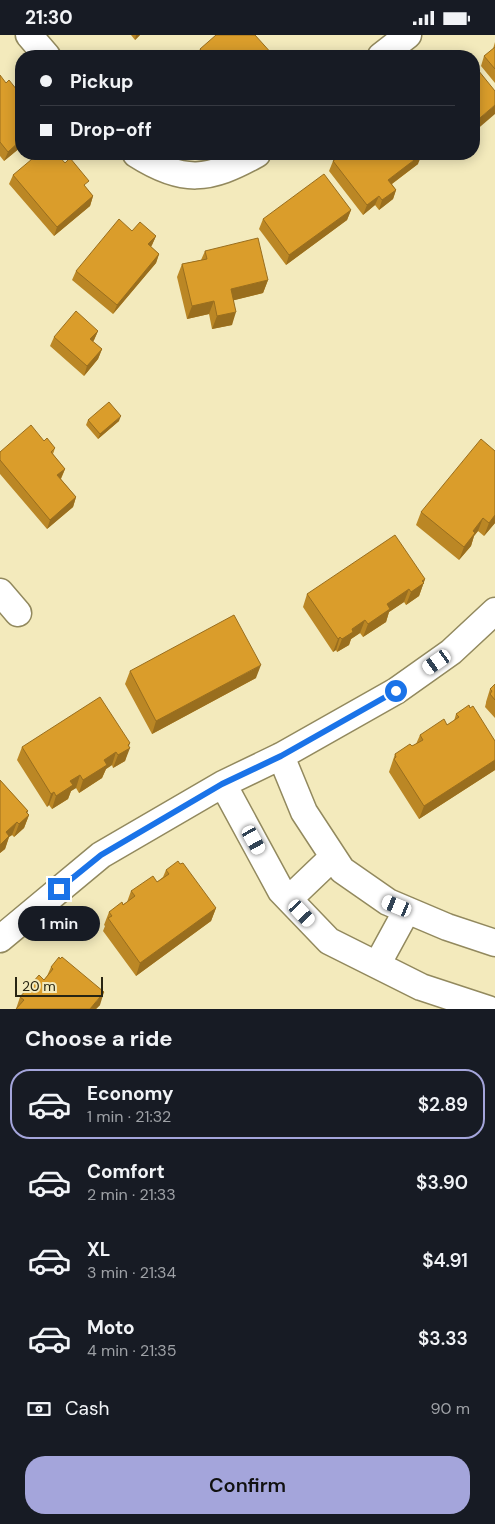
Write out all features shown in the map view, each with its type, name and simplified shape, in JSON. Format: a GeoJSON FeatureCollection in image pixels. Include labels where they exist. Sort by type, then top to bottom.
{"type":"FeatureCollection","features":[{"type":"Feature","properties":{"kind":"street"},"geometry":{"type":"LineString","coordinates":[[29,35],[42,50]]}},
{"type":"Feature","properties":{"kind":"street"},"geometry":{"type":"LineString","coordinates":[[389,50],[408,35]]}},
{"type":"Feature","properties":{"kind":"street"},"geometry":{"type":"LineString","coordinates":[[147,160],[165,170],[188,176],[234,167],[246,160]]}},
{"type":"Feature","properties":{"kind":"street"},"geometry":{"type":"LineString","coordinates":[[0,592],[18,613]]}},
{"type":"Feature","properties":{"kind":"street"},"geometry":{"type":"LineString","coordinates":[[0,939],[101,855],[222,784],[281,756],[396,691],[451,652],[495,611]]}},
{"type":"Feature","properties":{"kind":"street"},"geometry":{"type":"LineString","coordinates":[[281,756],[304,812],[342,870],[388,902],[447,927],[495,943]]}},
{"type":"Feature","properties":{"kind":"street"},"geometry":{"type":"LineString","coordinates":[[222,784],[281,891],[329,941],[422,987],[488,1009]]}},
{"type":"Feature","properties":{"kind":"street"},"geometry":{"type":"LineString","coordinates":[[289,899],[333,857]]}},
{"type":"Feature","properties":{"kind":"street"},"geometry":{"type":"LineString","coordinates":[[377,965],[407,910]]}},
{"type":"Feature","properties":{"kind":"building"},"geometry":{"type":"Polygon","coordinates":[[[216,35],[255,35],[268,50],[201,50],[216,35]]]}},
{"type":"Feature","properties":{"kind":"building"},"geometry":{"type":"Polygon","coordinates":[[[495,47],[495,69],[484,56],[495,47]]]}},
{"type":"Feature","properties":{"kind":"building"},"geometry":{"type":"Polygon","coordinates":[[[480,72],[495,91],[495,105],[480,118],[480,72]]]}},
{"type":"Feature","properties":{"kind":"building"},"geometry":{"type":"Polygon","coordinates":[[[0,75],[6,83],[9,80],[15,88],[15,146],[8,152],[0,142],[0,75]]]}},
{"type":"Feature","properties":{"kind":"building"},"geometry":{"type":"Polygon","coordinates":[[[31,160],[62,160],[65,163],[68,160],[72,160],[89,181],[84,185],[93,196],[57,227],[13,175],[31,160]]]}},
{"type":"Feature","properties":{"kind":"building"},"geometry":{"type":"Polygon","coordinates":[[[414,160],[388,180],[396,190],[382,200],[379,196],[367,205],[333,161],[414,160]]]}},
{"type":"Feature","properties":{"kind":"building"},"geometry":{"type":"Polygon","coordinates":[[[324,174],[351,210],[289,255],[263,219],[324,174]]]}},
{"type":"Feature","properties":{"kind":"building"},"geometry":{"type":"Polygon","coordinates":[[[119,219],[132,231],[140,222],[156,236],[148,244],[159,254],[117,305],[76,271],[119,219]]]}},
{"type":"Feature","properties":{"kind":"building"},"geometry":{"type":"Polygon","coordinates":[[[258,238],[268,280],[231,289],[236,312],[217,316],[214,301],[192,306],[182,264],[207,259],[205,251],[258,238]]]}},
{"type":"Feature","properties":{"kind":"building"},"geometry":{"type":"Polygon","coordinates":[[[76,311],[98,331],[90,339],[102,349],[87,366],[54,337],[76,311]]]}},
{"type":"Feature","properties":{"kind":"building"},"geometry":{"type":"Polygon","coordinates":[[[109,402],[121,416],[100,434],[88,420],[109,402]]]}},
{"type":"Feature","properties":{"kind":"building"},"geometry":{"type":"Polygon","coordinates":[[[31,425],[44,441],[47,438],[55,448],[51,452],[65,469],[57,475],[76,497],[50,520],[0,460],[0,452],[31,425]]]}},
{"type":"Feature","properties":{"kind":"building"},"geometry":{"type":"Polygon","coordinates":[[[481,439],[495,451],[495,515],[489,523],[483,518],[473,531],[475,533],[464,547],[421,512],[481,439]]]}},
{"type":"Feature","properties":{"kind":"building"},"geometry":{"type":"Polygon","coordinates":[[[395,535],[425,579],[422,581],[424,583],[411,592],[409,589],[387,604],[390,609],[368,624],[365,620],[352,629],[353,632],[342,639],[340,637],[338,639],[307,594],[395,535]]]}},
{"type":"Feature","properties":{"kind":"building"},"geometry":{"type":"Polygon","coordinates":[[[234,615],[261,665],[156,721],[130,671],[234,615]]]}},
{"type":"Feature","properties":{"kind":"building"},"geometry":{"type":"Polygon","coordinates":[[[495,684],[495,700],[490,694],[492,691],[490,689],[495,684]]]}},
{"type":"Feature","properties":{"kind":"building"},"geometry":{"type":"Polygon","coordinates":[[[100,697],[130,743],[128,745],[130,748],[118,755],[116,752],[104,760],[107,765],[83,780],[80,775],[70,781],[73,785],[56,796],[54,792],[51,794],[22,747],[100,697]]]}},
{"type":"Feature","properties":{"kind":"building"},"geometry":{"type":"Polygon","coordinates":[[[469,705],[470,708],[473,706],[495,741],[495,760],[424,806],[394,759],[396,757],[395,754],[410,744],[412,746],[423,740],[420,735],[444,719],[447,725],[459,717],[456,714],[469,705]]]}},
{"type":"Feature","properties":{"kind":"building"},"geometry":{"type":"Polygon","coordinates":[[[0,780],[28,811],[26,812],[29,815],[19,824],[17,822],[6,832],[9,836],[0,845],[0,780]]]}},
{"type":"Feature","properties":{"kind":"building"},"geometry":{"type":"Polygon","coordinates":[[[178,861],[180,864],[183,863],[216,908],[140,963],[108,918],[112,916],[109,912],[122,902],[123,905],[135,896],[131,891],[153,876],[157,882],[169,874],[166,870],[178,861]]]}},
{"type":"Feature","properties":{"kind":"building"},"geometry":{"type":"Polygon","coordinates":[[[59,957],[60,959],[62,957],[104,992],[90,1009],[16,1009],[24,1000],[20,997],[39,975],[44,980],[53,969],[51,967],[59,957]]]}},
{"type":"Feature","properties":{"kind":"route"},"geometry":{"type":"LineString","coordinates":[[59,889],[101,855],[222,784],[281,756],[396,691]]}}]}
